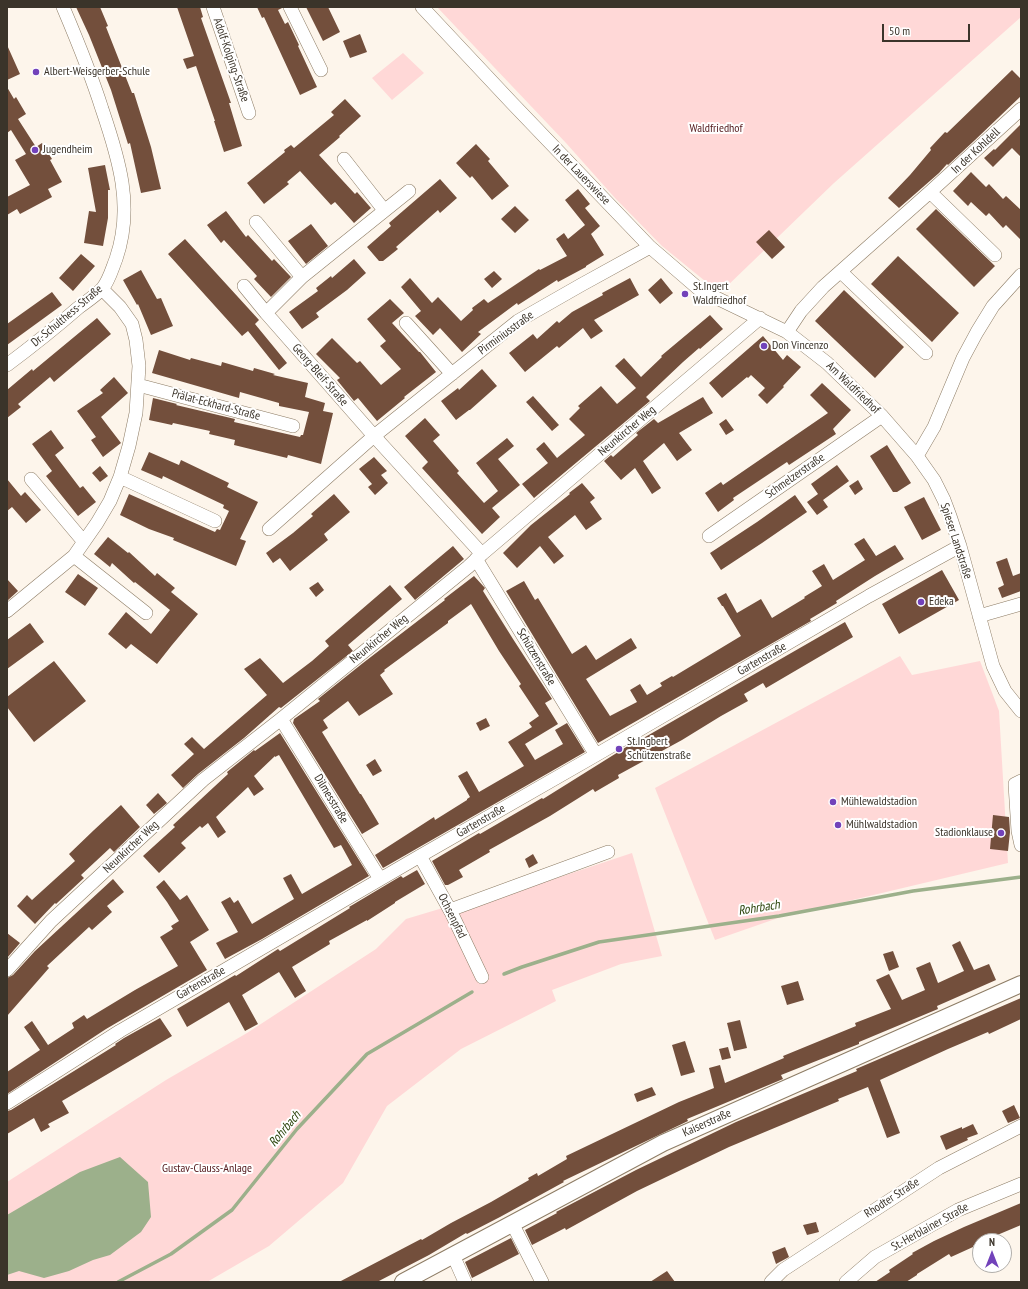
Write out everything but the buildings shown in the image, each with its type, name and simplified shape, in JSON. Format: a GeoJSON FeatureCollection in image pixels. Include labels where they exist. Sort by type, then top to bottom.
{"type":"FeatureCollection","features":[{"type":"Feature","properties":{"kind":"main road","name":"Kaiserstraße"},"geometry":{"type":"LineString","coordinates":[[403,1282],[663,1143],[1021,984]]}},
{"type":"Feature","properties":{"kind":"street","name":"Dr.-Schulthess-Straße"},"geometry":{"type":"LineString","coordinates":[[7,365],[56,328],[102,289],[113,268],[124,226],[125,203],[123,183],[116,147],[92,79],[63,7]]}},
{"type":"Feature","properties":{"kind":"street","name":"Adolf-Kolping-Straße"},"geometry":{"type":"LineString","coordinates":[[213,7],[249,113]]}},
{"type":"Feature","properties":{"kind":"street"},"geometry":{"type":"LineString","coordinates":[[290,7],[321,70]]}},
{"type":"Feature","properties":{"kind":"street","name":"In der Lauerswiese"},"geometry":{"type":"LineString","coordinates":[[422,7],[650,247],[700,290],[760,318]]}},
{"type":"Feature","properties":{"kind":"street","name":"In der Kohldell"},"geometry":{"type":"LineString","coordinates":[[787,332],[801,311],[823,287],[1021,109]]}},
{"type":"Feature","properties":{"kind":"street"},"geometry":{"type":"LineString","coordinates":[[344,159],[384,210]]}},
{"type":"Feature","properties":{"kind":"street"},"geometry":{"type":"LineString","coordinates":[[266,313],[302,277],[409,191]]}},
{"type":"Feature","properties":{"kind":"street"},"geometry":{"type":"LineString","coordinates":[[930,192],[995,255]]}},
{"type":"Feature","properties":{"kind":"street"},"geometry":{"type":"LineString","coordinates":[[256,222],[302,277]]}},
{"type":"Feature","properties":{"kind":"street","name":"Pirminiusstraße"},"geometry":{"type":"LineString","coordinates":[[374,436],[518,321],[650,247]]}},
{"type":"Feature","properties":{"kind":"street"},"geometry":{"type":"LineString","coordinates":[[841,272],[926,353]]}},
{"type":"Feature","properties":{"kind":"street"},"geometry":{"type":"LineString","coordinates":[[917,456],[934,427],[963,358],[977,332],[993,306],[1021,275]]}},
{"type":"Feature","properties":{"kind":"street","name":"Georg-Bleif-Straße"},"geometry":{"type":"LineString","coordinates":[[244,286],[479,557]]}},
{"type":"Feature","properties":{"kind":"street"},"geometry":{"type":"LineString","coordinates":[[7,611],[74,556],[110,501],[120,477],[136,414],[139,366],[136,340],[132,324],[120,307],[102,289]]}},
{"type":"Feature","properties":{"kind":"street","name":"Am Waldfriedhof"},"geometry":{"type":"LineString","coordinates":[[760,318],[787,332],[827,363],[882,416],[917,456]]}},
{"type":"Feature","properties":{"kind":"street","name":"Neunkircher Weg"},"geometry":{"type":"LineString","coordinates":[[7,970],[51,921],[197,785],[281,719],[479,557],[760,318]]}},
{"type":"Feature","properties":{"kind":"street"},"geometry":{"type":"LineString","coordinates":[[406,323],[452,374]]}},
{"type":"Feature","properties":{"kind":"street","name":"Prälat-Eckhard-Straße"},"geometry":{"type":"LineString","coordinates":[[138,385],[293,426]]}},
{"type":"Feature","properties":{"kind":"street","name":"Schmelzerstraße"},"geometry":{"type":"LineString","coordinates":[[708,536],[882,416]]}},
{"type":"Feature","properties":{"kind":"street"},"geometry":{"type":"LineString","coordinates":[[269,529],[374,436]]}},
{"type":"Feature","properties":{"kind":"street","name":"Spieser Landstraße"},"geometry":{"type":"LineString","coordinates":[[917,456],[934,480],[944,500],[960,546],[993,666],[1005,691],[1021,711]]}},
{"type":"Feature","properties":{"kind":"street"},"geometry":{"type":"LineString","coordinates":[[120,477],[215,521]]}},
{"type":"Feature","properties":{"kind":"street"},"geometry":{"type":"LineString","coordinates":[[31,479],[84,542]]}},
{"type":"Feature","properties":{"kind":"street","name":"Gartenstraße"},"geometry":{"type":"LineString","coordinates":[[7,1103],[120,1031],[380,879],[863,600],[960,546]]}},
{"type":"Feature","properties":{"kind":"street"},"geometry":{"type":"LineString","coordinates":[[74,556],[146,614]]}},
{"type":"Feature","properties":{"kind":"street","name":"Schützenstraße"},"geometry":{"type":"LineString","coordinates":[[479,557],[596,755]]}},
{"type":"Feature","properties":{"kind":"street"},"geometry":{"type":"LineString","coordinates":[[979,616],[1021,604]]}},
{"type":"Feature","properties":{"kind":"street","name":"Dilmesstraße"},"geometry":{"type":"LineString","coordinates":[[281,719],[380,879]]}},
{"type":"Feature","properties":{"kind":"street"},"geometry":{"type":"LineString","coordinates":[[1021,782],[1015,784],[1018,831],[1021,845]]}},
{"type":"Feature","properties":{"kind":"street"},"geometry":{"type":"LineString","coordinates":[[450,910],[608,852]]}},
{"type":"Feature","properties":{"kind":"street","name":"Ochsenpfad"},"geometry":{"type":"LineString","coordinates":[[420,856],[450,910],[482,977]]}},
{"type":"Feature","properties":{"kind":"street","name":"Rhodter Straße"},"geometry":{"type":"LineString","coordinates":[[771,1282],[783,1270],[939,1168],[1021,1126]]}},
{"type":"Feature","properties":{"kind":"street","name":"St.-Herblainer Straße"},"geometry":{"type":"LineString","coordinates":[[846,1282],[875,1257],[958,1210],[1021,1184]]}},
{"type":"Feature","properties":{"kind":"street"},"geometry":{"type":"LineString","coordinates":[[512,1223],[542,1282]]}},
{"type":"Feature","properties":{"kind":"street"},"geometry":{"type":"LineString","coordinates":[[453,1255],[465,1282]]}},
{"type":"Feature","properties":{"kind":"green space","name":"Waldfriedhof"},"geometry":{"type":"Polygon","coordinates":[[[437,7],[1021,7],[1021,17],[834,183],[723,290],[705,281],[662,246],[615,198],[566,143],[437,7]]]}},
{"type":"Feature","properties":{"kind":"green space"},"geometry":{"type":"Polygon","coordinates":[[[403,53],[424,73],[392,100],[372,78],[403,53]]]}},
{"type":"Feature","properties":{"kind":"green space","name":"Mühlwaldstadion"},"geometry":{"type":"Polygon","coordinates":[[[900,656],[912,675],[980,661],[999,711],[1008,863],[781,917],[715,940],[655,788],[900,656]]]}},
{"type":"Feature","properties":{"kind":"green space","name":"Gustav-Clauss-Anlage"},"geometry":{"type":"Polygon","coordinates":[[[632,853],[662,956],[621,964],[552,990],[556,1001],[461,1049],[387,1106],[343,1183],[269,1246],[207,1282],[7,1282],[7,1182],[166,1080],[247,1033],[376,949],[406,919],[446,907],[449,914],[632,853]]]}},
{"type":"Feature","properties":{"kind":"shaded area"},"geometry":{"type":"Polygon","coordinates":[[[120,1157],[148,1182],[151,1217],[141,1232],[110,1255],[93,1260],[69,1271],[44,1278],[19,1271],[7,1275],[7,1215],[80,1172],[120,1157]]]}},
{"type":"Feature","properties":{"kind":"waterway","name":"Rohrbach"},"geometry":{"type":"LineString","coordinates":[[504,974],[599,942],[779,916],[913,891],[1021,877]]}},
{"type":"Feature","properties":{"kind":"waterway","name":"Rohrbach"},"geometry":{"type":"LineString","coordinates":[[118,1282],[171,1254],[232,1210],[297,1129],[367,1054],[472,992]]}},
{"type":"Feature","properties":{"kind":"place","name":"Albert-Weisgerber-Schule"},"geometry":{"type":"Point","coordinates":[36,72]}},
{"type":"Feature","properties":{"kind":"place","name":"Jugendheim"},"geometry":{"type":"Point","coordinates":[35,150]}},
{"type":"Feature","properties":{"kind":"place","name":"St.Ingert Waldfriedhof"},"geometry":{"type":"Point","coordinates":[685,294]}},
{"type":"Feature","properties":{"kind":"place","name":"Don Vincenzo"},"geometry":{"type":"Point","coordinates":[764,346]}},
{"type":"Feature","properties":{"kind":"place","name":"Edeka"},"geometry":{"type":"Point","coordinates":[921,602]}},
{"type":"Feature","properties":{"kind":"place","name":"St.Ingbert Schützenstraße"},"geometry":{"type":"Point","coordinates":[619,749]}},
{"type":"Feature","properties":{"kind":"place","name":"Mühlewaldstadion"},"geometry":{"type":"Point","coordinates":[833,802]}},
{"type":"Feature","properties":{"kind":"place","name":"Mühlwaldstadion"},"geometry":{"type":"Point","coordinates":[838,825]}},
{"type":"Feature","properties":{"kind":"place","name":"Stadionklause"},"geometry":{"type":"Point","coordinates":[1001,833]}}]}
